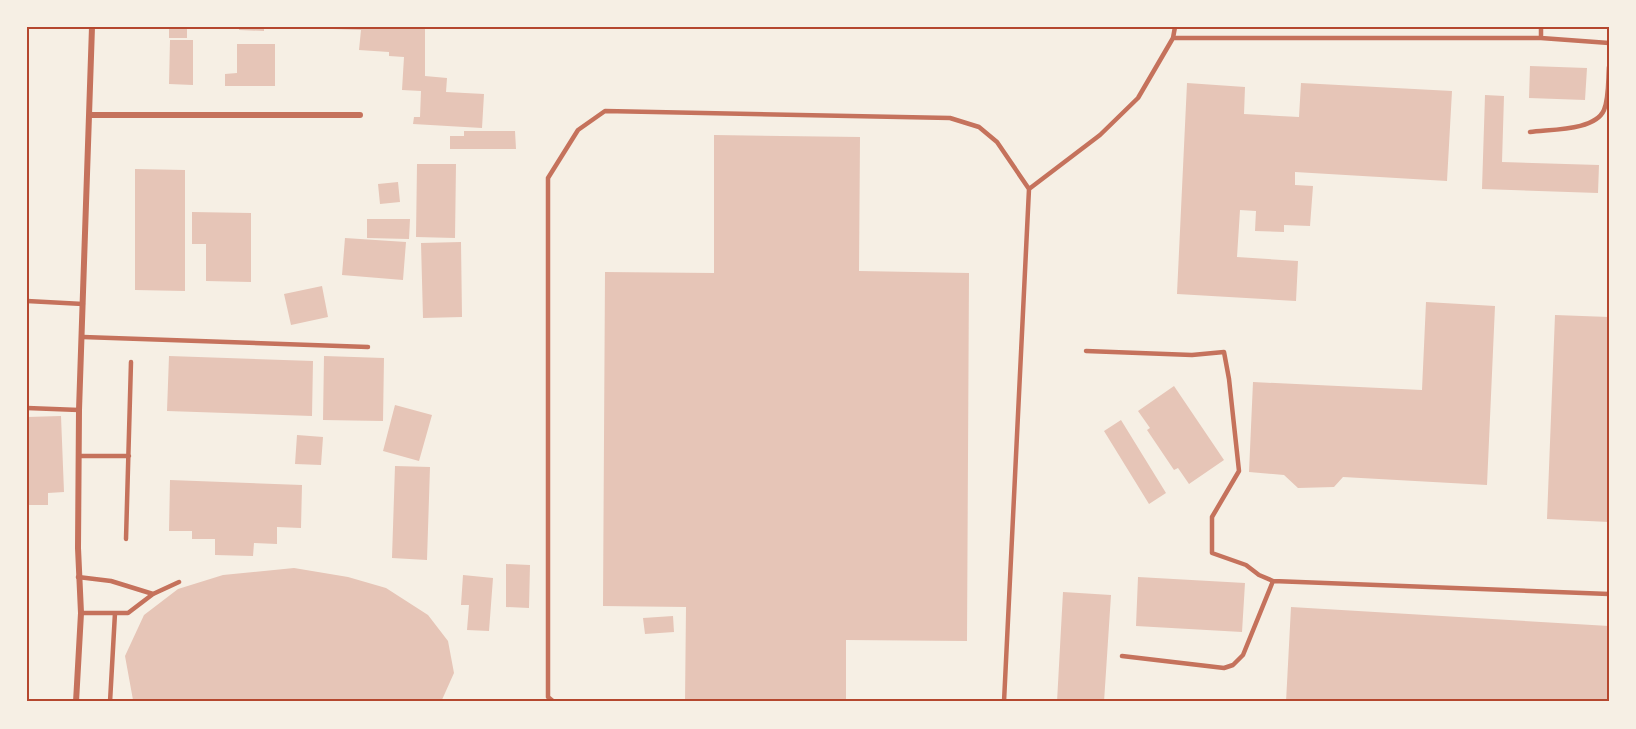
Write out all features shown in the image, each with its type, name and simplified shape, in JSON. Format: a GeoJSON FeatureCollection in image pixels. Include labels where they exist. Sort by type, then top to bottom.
{"type":"FeatureCollection","features":[{"type":"Feature","properties":{"kind":"street"},"geometry":{"type":"LineString","coordinates":[[76,702],[81,613],[78,577],[79,410],[92,27]]}},
{"type":"Feature","properties":{"kind":"street"},"geometry":{"type":"LineString","coordinates":[[89,115],[360,114]]}},
{"type":"Feature","properties":{"kind":"lane"},"geometry":{"type":"LineString","coordinates":[[1029,189],[1100,135],[1138,98],[1173,38],[1175,27]]}},
{"type":"Feature","properties":{"kind":"lane"},"geometry":{"type":"LineString","coordinates":[[1541,27],[1541,38]]}},
{"type":"Feature","properties":{"kind":"lane"},"geometry":{"type":"LineString","coordinates":[[1173,38],[1541,38],[1609,43]]}},
{"type":"Feature","properties":{"kind":"lane"},"geometry":{"type":"LineString","coordinates":[[1530,132],[1590,125],[1600,117],[1605,109],[1609,67]]}},
{"type":"Feature","properties":{"kind":"lane"},"geometry":{"type":"LineString","coordinates":[[554,702],[548,699],[548,178],[578,130],[605,111],[950,118],[979,127],[997,142],[1029,189],[1004,702]]}},
{"type":"Feature","properties":{"kind":"lane"},"geometry":{"type":"LineString","coordinates":[[27,301],[83,304]]}},
{"type":"Feature","properties":{"kind":"lane"},"geometry":{"type":"LineString","coordinates":[[83,337],[368,347]]}},
{"type":"Feature","properties":{"kind":"lane"},"geometry":{"type":"LineString","coordinates":[[1086,351],[1192,355],[1224,352],[1239,471],[1212,517],[1212,553],[1246,565],[1259,575],[1273,581],[1609,594]]}},
{"type":"Feature","properties":{"kind":"lane"},"geometry":{"type":"LineString","coordinates":[[126,540],[131,362]]}},
{"type":"Feature","properties":{"kind":"lane"},"geometry":{"type":"LineString","coordinates":[[27,408],[79,410]]}},
{"type":"Feature","properties":{"kind":"lane"},"geometry":{"type":"LineString","coordinates":[[80,456],[129,456]]}},
{"type":"Feature","properties":{"kind":"lane"},"geometry":{"type":"LineString","coordinates":[[78,577],[111,580],[153,594]]}},
{"type":"Feature","properties":{"kind":"lane"},"geometry":{"type":"LineString","coordinates":[[1122,656],[1224,668],[1233,665],[1243,655],[1273,581]]}},
{"type":"Feature","properties":{"kind":"lane"},"geometry":{"type":"LineString","coordinates":[[81,613],[128,613],[153,594],[179,582]]}},
{"type":"Feature","properties":{"kind":"lane"},"geometry":{"type":"LineString","coordinates":[[110,702],[114,613]]}},
{"type":"Feature","properties":{"kind":"building"},"geometry":{"type":"Polygon","coordinates":[[[169,27],[187,27],[187,38],[169,38],[169,27]]]}},
{"type":"Feature","properties":{"kind":"building"},"geometry":{"type":"Polygon","coordinates":[[[239,27],[264,27],[264,31],[239,30],[239,27]]]}},
{"type":"Feature","properties":{"kind":"building"},"geometry":{"type":"Polygon","coordinates":[[[333,27],[425,27],[425,76],[447,78],[446,92],[484,94],[482,128],[413,124],[414,117],[420,117],[421,91],[402,90],[404,57],[389,56],[389,52],[359,50],[361,30],[333,29],[333,27]]]}},
{"type":"Feature","properties":{"kind":"building"},"geometry":{"type":"Polygon","coordinates":[[[170,40],[193,40],[193,85],[169,84],[170,40]]]}},
{"type":"Feature","properties":{"kind":"building"},"geometry":{"type":"Polygon","coordinates":[[[237,44],[275,44],[275,86],[225,86],[225,74],[237,73],[237,44]]]}},
{"type":"Feature","properties":{"kind":"building"},"geometry":{"type":"Polygon","coordinates":[[[1530,66],[1587,68],[1585,100],[1529,98],[1530,66]]]}},
{"type":"Feature","properties":{"kind":"building"},"geometry":{"type":"Polygon","coordinates":[[[1187,83],[1245,87],[1244,114],[1299,117],[1301,83],[1452,91],[1447,181],[1295,172],[1295,185],[1313,186],[1310,226],[1284,225],[1284,232],[1255,231],[1256,211],[1240,210],[1237,257],[1298,261],[1296,301],[1177,294],[1187,83]]]}},
{"type":"Feature","properties":{"kind":"building"},"geometry":{"type":"Polygon","coordinates":[[[1485,95],[1504,96],[1502,162],[1599,165],[1598,193],[1482,189],[1485,95]]]}},
{"type":"Feature","properties":{"kind":"building"},"geometry":{"type":"Polygon","coordinates":[[[464,131],[515,131],[516,149],[450,149],[450,136],[464,136],[464,131]]]}},
{"type":"Feature","properties":{"kind":"building"},"geometry":{"type":"Polygon","coordinates":[[[714,135],[860,137],[859,271],[969,273],[967,641],[846,640],[846,702],[685,702],[686,607],[603,606],[605,272],[714,273],[714,135]]]}},
{"type":"Feature","properties":{"kind":"building"},"geometry":{"type":"Polygon","coordinates":[[[417,164],[456,164],[455,238],[416,237],[417,164]]]}},
{"type":"Feature","properties":{"kind":"building"},"geometry":{"type":"Polygon","coordinates":[[[135,169],[185,170],[185,291],[135,290],[135,169]]]}},
{"type":"Feature","properties":{"kind":"building"},"geometry":{"type":"Polygon","coordinates":[[[398,182],[400,202],[380,204],[378,184],[398,182]]]}},
{"type":"Feature","properties":{"kind":"building"},"geometry":{"type":"Polygon","coordinates":[[[192,212],[251,213],[251,282],[206,281],[206,244],[192,244],[192,212]]]}},
{"type":"Feature","properties":{"kind":"building"},"geometry":{"type":"Polygon","coordinates":[[[367,219],[410,219],[409,239],[367,238],[367,219]]]}},
{"type":"Feature","properties":{"kind":"building"},"geometry":{"type":"Polygon","coordinates":[[[345,238],[406,242],[403,280],[342,275],[345,238]]]}},
{"type":"Feature","properties":{"kind":"building"},"geometry":{"type":"Polygon","coordinates":[[[461,242],[462,317],[423,318],[421,243],[461,242]]]}},
{"type":"Feature","properties":{"kind":"building"},"geometry":{"type":"Polygon","coordinates":[[[322,286],[328,317],[291,325],[284,294],[322,286]]]}},
{"type":"Feature","properties":{"kind":"building"},"geometry":{"type":"Polygon","coordinates":[[[1426,302],[1495,306],[1487,485],[1343,477],[1334,487],[1298,488],[1284,475],[1249,472],[1253,382],[1422,390],[1426,302]]]}},
{"type":"Feature","properties":{"kind":"building"},"geometry":{"type":"Polygon","coordinates":[[[1555,315],[1609,317],[1609,522],[1547,519],[1555,315]]]}},
{"type":"Feature","properties":{"kind":"building"},"geometry":{"type":"Polygon","coordinates":[[[169,356],[313,361],[312,416],[167,411],[169,356]]]}},
{"type":"Feature","properties":{"kind":"building"},"geometry":{"type":"Polygon","coordinates":[[[324,356],[384,358],[383,421],[323,420],[324,356]]]}},
{"type":"Feature","properties":{"kind":"building"},"geometry":{"type":"Polygon","coordinates":[[[1174,386],[1224,460],[1189,484],[1178,468],[1174,470],[1147,430],[1150,428],[1138,411],[1174,386]]]}},
{"type":"Feature","properties":{"kind":"building"},"geometry":{"type":"Polygon","coordinates":[[[395,405],[432,415],[419,461],[383,451],[395,405]]]}},
{"type":"Feature","properties":{"kind":"building"},"geometry":{"type":"Polygon","coordinates":[[[61,416],[64,492],[48,493],[48,505],[27,505],[27,417],[61,416]]]}},
{"type":"Feature","properties":{"kind":"building"},"geometry":{"type":"Polygon","coordinates":[[[1121,420],[1166,493],[1149,504],[1104,431],[1121,420]]]}},
{"type":"Feature","properties":{"kind":"building"},"geometry":{"type":"Polygon","coordinates":[[[297,435],[323,437],[321,465],[295,464],[297,435]]]}},
{"type":"Feature","properties":{"kind":"building"},"geometry":{"type":"Polygon","coordinates":[[[395,466],[430,467],[427,560],[392,558],[395,466]]]}},
{"type":"Feature","properties":{"kind":"building"},"geometry":{"type":"Polygon","coordinates":[[[170,480],[302,485],[301,528],[277,527],[277,544],[254,543],[253,556],[215,555],[215,539],[192,539],[192,531],[169,531],[170,480]]]}},
{"type":"Feature","properties":{"kind":"building"},"geometry":{"type":"Polygon","coordinates":[[[506,564],[530,565],[529,608],[506,607],[506,564]]]}},
{"type":"Feature","properties":{"kind":"building"},"geometry":{"type":"Polygon","coordinates":[[[294,568],[348,577],[386,588],[428,615],[448,641],[454,673],[441,702],[136,702],[133,700],[125,656],[144,615],[178,589],[223,575],[294,568]]]}},
{"type":"Feature","properties":{"kind":"building"},"geometry":{"type":"Polygon","coordinates":[[[463,575],[493,578],[489,631],[467,630],[469,605],[461,605],[463,575]]]}},
{"type":"Feature","properties":{"kind":"building"},"geometry":{"type":"Polygon","coordinates":[[[1138,577],[1245,583],[1242,632],[1136,626],[1138,577]]]}},
{"type":"Feature","properties":{"kind":"building"},"geometry":{"type":"Polygon","coordinates":[[[1063,592],[1111,595],[1104,702],[1057,702],[1063,592]]]}},
{"type":"Feature","properties":{"kind":"building"},"geometry":{"type":"Polygon","coordinates":[[[1291,607],[1609,626],[1609,702],[1286,702],[1291,607]]]}},
{"type":"Feature","properties":{"kind":"building"},"geometry":{"type":"Polygon","coordinates":[[[673,616],[674,632],[645,634],[643,618],[673,616]]]}}]}
